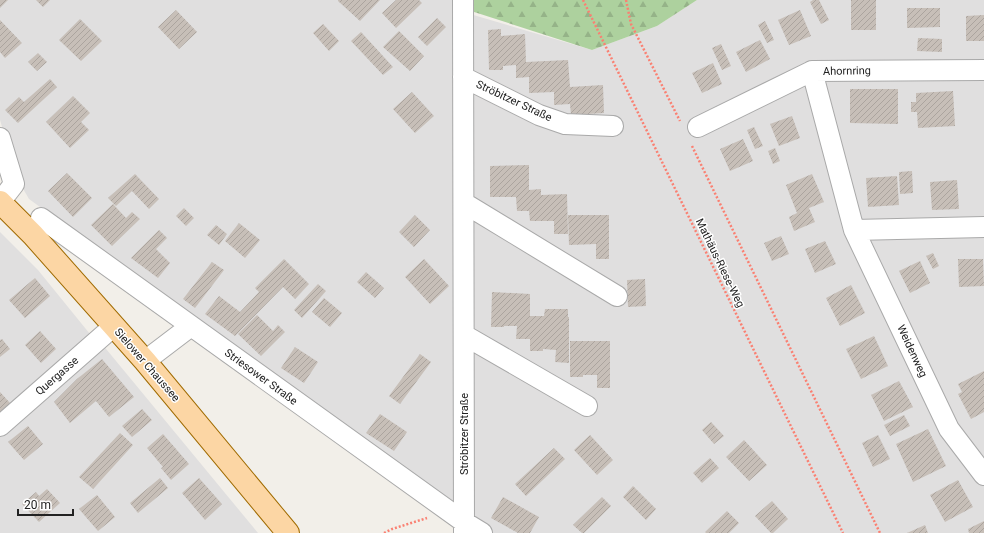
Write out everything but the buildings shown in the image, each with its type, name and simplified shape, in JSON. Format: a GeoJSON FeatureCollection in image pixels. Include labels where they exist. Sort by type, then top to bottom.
{"type":"FeatureCollection","features":[{"type":"Feature","properties":{"kind":"main road","name":"Sielower Chaussee"},"geometry":{"type":"LineString","coordinates":[[0,202],[33,235],[145,361],[288,533]]}},
{"type":"Feature","properties":{"kind":"street","name":"Ströbitzer Straße"},"geometry":{"type":"LineString","coordinates":[[463,0],[464,528]]}},
{"type":"Feature","properties":{"kind":"street","name":"Ahornring"},"geometry":{"type":"LineString","coordinates":[[691,132],[812,72],[984,70]]}},
{"type":"Feature","properties":{"kind":"street","name":"Weidenweg"},"geometry":{"type":"LineString","coordinates":[[812,72],[854,230],[949,429],[982,467]]}},
{"type":"Feature","properties":{"kind":"street","name":"Ströbitzer Straße"},"geometry":{"type":"LineString","coordinates":[[463,77],[539,115],[564,124],[613,126]]}},
{"type":"Feature","properties":{"kind":"street"},"geometry":{"type":"LineString","coordinates":[[0,138],[14,184],[0,202]]}},
{"type":"Feature","properties":{"kind":"street"},"geometry":{"type":"LineString","coordinates":[[464,203],[617,296]]}},
{"type":"Feature","properties":{"kind":"street","name":"Striesower Straße"},"geometry":{"type":"LineString","coordinates":[[41,218],[448,511],[464,528],[482,533]]}},
{"type":"Feature","properties":{"kind":"street"},"geometry":{"type":"LineString","coordinates":[[854,230],[984,227]]}},
{"type":"Feature","properties":{"kind":"street","name":"Quergasse"},"geometry":{"type":"LineString","coordinates":[[0,426],[114,326]]}},
{"type":"Feature","properties":{"kind":"street"},"geometry":{"type":"LineString","coordinates":[[145,361],[190,326]]}},
{"type":"Feature","properties":{"kind":"street"},"geometry":{"type":"LineString","coordinates":[[464,335],[586,406]]}},
{"type":"Feature","properties":{"kind":"path","name":"Mathäus-Riese-Weg"},"geometry":{"type":"LineString","coordinates":[[583,0],[843,533]]}},
{"type":"Feature","properties":{"kind":"path"},"geometry":{"type":"LineString","coordinates":[[626,0],[631,24],[691,132],[880,533]]}},
{"type":"Feature","properties":{"kind":"path"},"geometry":{"type":"LineString","coordinates":[[384,533],[392,528],[448,511]]}},
{"type":"Feature","properties":{"kind":"shaded area"},"geometry":{"type":"Polygon","coordinates":[[[0,0],[455,0],[455,508],[29,199],[18,180],[0,120],[0,0]]]}},
{"type":"Feature","properties":{"kind":"shaded area"},"geometry":{"type":"Polygon","coordinates":[[[697,0],[984,0],[984,533],[453,533],[453,528],[473,514],[470,14],[592,50],[657,26],[697,0]]]}},
{"type":"Feature","properties":{"kind":"shaded area"},"geometry":{"type":"Polygon","coordinates":[[[0,232],[38,270],[94,339],[0,419],[0,232]]]}},
{"type":"Feature","properties":{"kind":"shaded area"},"geometry":{"type":"Polygon","coordinates":[[[102,344],[258,533],[0,533],[0,435],[102,344]]]}},
{"type":"Feature","properties":{"kind":"green space"},"geometry":{"type":"Polygon","coordinates":[[[471,0],[697,0],[657,26],[592,50],[471,11],[471,0]]]}}]}
